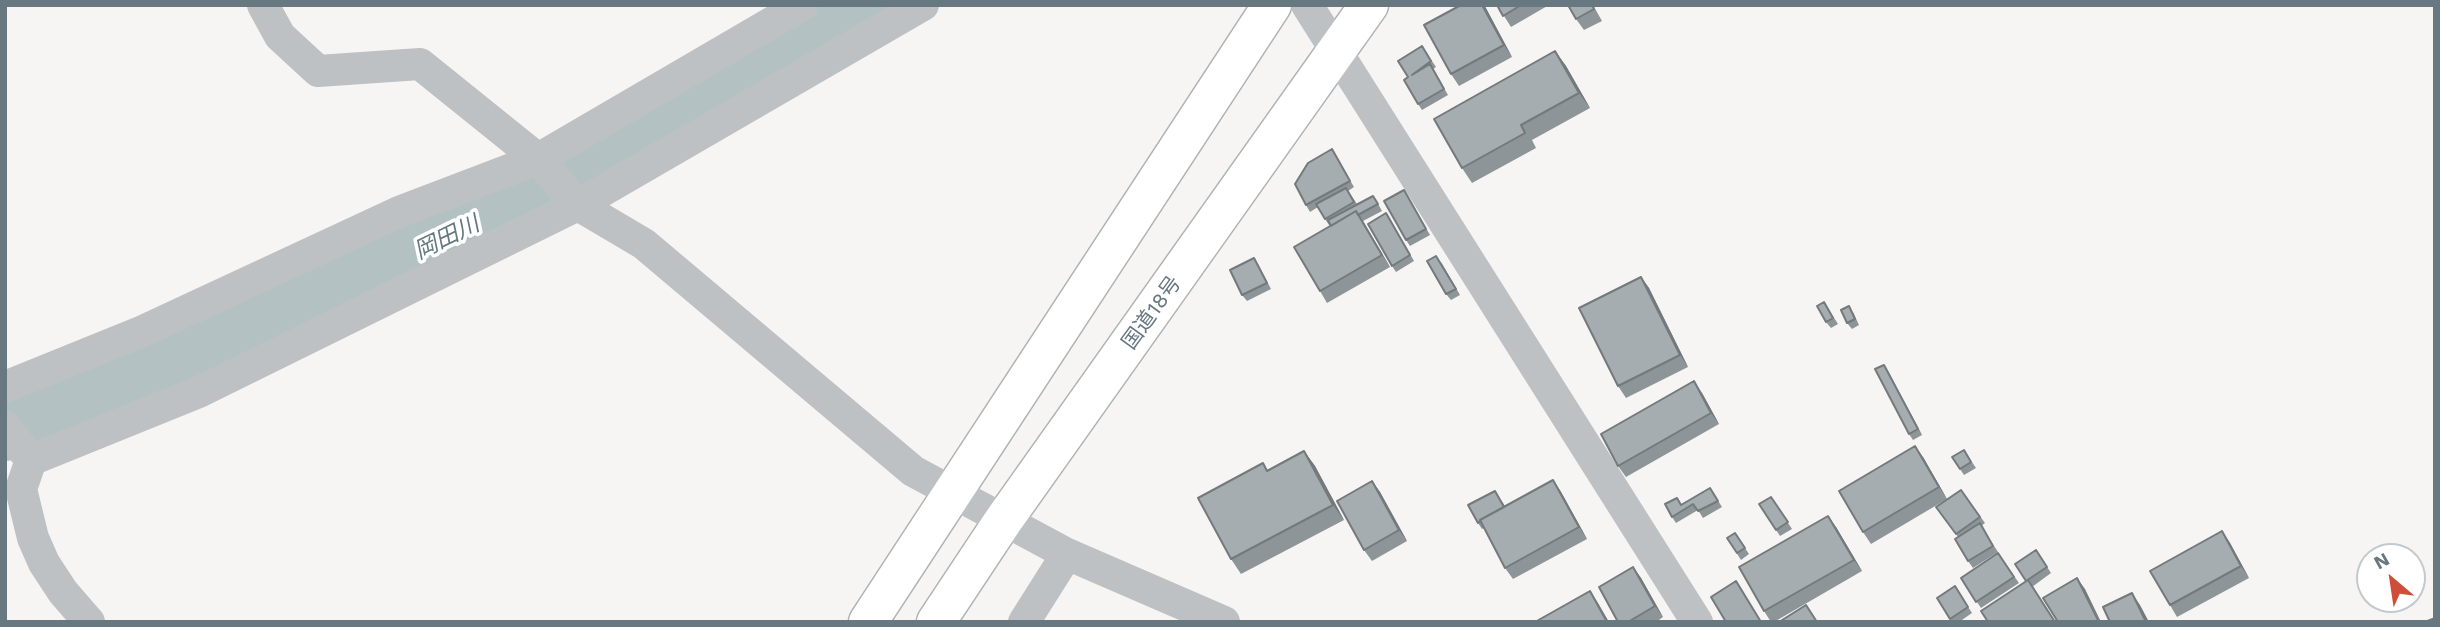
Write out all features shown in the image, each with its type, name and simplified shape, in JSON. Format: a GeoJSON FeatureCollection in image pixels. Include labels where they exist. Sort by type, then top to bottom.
{"type":"FeatureCollection","features":[{"type":"Feature","properties":{"kind":"highway"},"geometry":{"type":"LineString","coordinates":[[868,622],[1272,5]]}},
{"type":"Feature","properties":{"kind":"highway","name":"国道18号"},"geometry":{"type":"LineString","coordinates":[[936,622],[1003,521],[1370,5]]}},
{"type":"Feature","properties":{"kind":"street"},"geometry":{"type":"LineString","coordinates":[[263,5],[280,36],[318,71],[420,64],[541,162],[573,200],[644,244],[913,471],[951,494],[1067,554],[1224,622]]}},
{"type":"Feature","properties":{"kind":"street"},"geometry":{"type":"LineString","coordinates":[[5,387],[143,331],[399,212],[541,162],[802,5]]}},
{"type":"Feature","properties":{"kind":"street"},"geometry":{"type":"LineString","coordinates":[[89,622],[63,592],[44,563],[33,538],[21,489],[19,444],[199,392],[573,200],[923,5]]}},
{"type":"Feature","properties":{"kind":"street"},"geometry":{"type":"LineString","coordinates":[[1307,5],[1336,55],[1697,622]]}},
{"type":"Feature","properties":{"kind":"street"},"geometry":{"type":"LineString","coordinates":[[1024,622],[1067,554]]}},
{"type":"Feature","properties":{"kind":"building"},"geometry":{"type":"Polygon","coordinates":[[[1461,5],[1482,5],[1504,45],[1451,74],[1424,25],[1461,5]]]}},
{"type":"Feature","properties":{"kind":"building"},"geometry":{"type":"Polygon","coordinates":[[[1497,5],[1521,5],[1503,16],[1497,5]]]}},
{"type":"Feature","properties":{"kind":"building"},"geometry":{"type":"Polygon","coordinates":[[[1568,5],[1592,5],[1594,9],[1576,19],[1568,5]]]}},
{"type":"Feature","properties":{"kind":"building"},"geometry":{"type":"Polygon","coordinates":[[[1422,46],[1431,61],[1412,75],[1430,64],[1444,89],[1418,104],[1404,80],[1408,77],[1398,61],[1422,46]]]}},
{"type":"Feature","properties":{"kind":"building"},"geometry":{"type":"Polygon","coordinates":[[[1555,51],[1579,93],[1521,125],[1525,133],[1462,168],[1434,119],[1555,51]]]}},
{"type":"Feature","properties":{"kind":"building"},"geometry":{"type":"Polygon","coordinates":[[[1332,149],[1350,181],[1306,205],[1295,184],[1308,163],[1332,149]]]}},
{"type":"Feature","properties":{"kind":"building"},"geometry":{"type":"Polygon","coordinates":[[[1346,188],[1354,202],[1325,219],[1316,204],[1346,188]]]}},
{"type":"Feature","properties":{"kind":"building"},"geometry":{"type":"Polygon","coordinates":[[[1404,190],[1426,229],[1406,240],[1384,201],[1404,190]]]}},
{"type":"Feature","properties":{"kind":"building"},"geometry":{"type":"Polygon","coordinates":[[[1373,196],[1378,204],[1358,215],[1356,211],[1331,226],[1328,220],[1373,196]]]}},
{"type":"Feature","properties":{"kind":"building"},"geometry":{"type":"Polygon","coordinates":[[[1356,211],[1382,255],[1320,291],[1294,247],[1356,211]]]}},
{"type":"Feature","properties":{"kind":"building"},"geometry":{"type":"Polygon","coordinates":[[[1386,213],[1410,255],[1392,266],[1368,224],[1386,213]]]}},
{"type":"Feature","properties":{"kind":"building"},"geometry":{"type":"Polygon","coordinates":[[[1436,256],[1456,289],[1446,294],[1427,261],[1436,256]]]}},
{"type":"Feature","properties":{"kind":"building"},"geometry":{"type":"Polygon","coordinates":[[[1254,258],[1267,283],[1242,295],[1230,270],[1254,258]]]}},
{"type":"Feature","properties":{"kind":"building"},"geometry":{"type":"Polygon","coordinates":[[[1641,277],[1680,355],[1618,386],[1579,308],[1641,277]]]}},
{"type":"Feature","properties":{"kind":"building"},"geometry":{"type":"Polygon","coordinates":[[[1824,302],[1833,318],[1826,322],[1817,306],[1824,302]]]}},
{"type":"Feature","properties":{"kind":"building"},"geometry":{"type":"Polygon","coordinates":[[[1849,306],[1855,319],[1847,323],[1841,310],[1849,306]]]}},
{"type":"Feature","properties":{"kind":"building"},"geometry":{"type":"Polygon","coordinates":[[[1884,365],[1918,429],[1909,434],[1875,369],[1884,365]]]}},
{"type":"Feature","properties":{"kind":"building"},"geometry":{"type":"Polygon","coordinates":[[[1694,381],[1711,413],[1618,466],[1601,434],[1694,381]]]}},
{"type":"Feature","properties":{"kind":"building"},"geometry":{"type":"Polygon","coordinates":[[[1915,446],[1939,487],[1863,532],[1839,491],[1915,446]]]}},
{"type":"Feature","properties":{"kind":"building"},"geometry":{"type":"Polygon","coordinates":[[[1964,450],[1971,462],[1960,469],[1952,457],[1964,450]]]}},
{"type":"Feature","properties":{"kind":"building"},"geometry":{"type":"Polygon","coordinates":[[[1304,451],[1333,505],[1231,559],[1198,498],[1263,463],[1267,471],[1304,451]]]}},
{"type":"Feature","properties":{"kind":"building"},"geometry":{"type":"Polygon","coordinates":[[[1553,480],[1579,527],[1505,568],[1480,520],[1553,480]]]}},
{"type":"Feature","properties":{"kind":"building"},"geometry":{"type":"Polygon","coordinates":[[[1372,481],[1399,530],[1364,550],[1337,501],[1372,481]]]}},
{"type":"Feature","properties":{"kind":"building"},"geometry":{"type":"Polygon","coordinates":[[[1710,488],[1718,501],[1698,511],[1693,504],[1672,517],[1665,504],[1677,498],[1681,505],[1710,488]]]}},
{"type":"Feature","properties":{"kind":"building"},"geometry":{"type":"Polygon","coordinates":[[[1961,490],[1980,517],[1956,534],[1936,507],[1961,490]]]}},
{"type":"Feature","properties":{"kind":"building"},"geometry":{"type":"Polygon","coordinates":[[[1495,491],[1504,507],[1478,523],[1468,505],[1495,491]]]}},
{"type":"Feature","properties":{"kind":"building"},"geometry":{"type":"Polygon","coordinates":[[[1771,497],[1788,522],[1776,530],[1759,504],[1771,497]]]}},
{"type":"Feature","properties":{"kind":"building"},"geometry":{"type":"Polygon","coordinates":[[[1828,516],[1854,560],[1764,611],[1739,567],[1828,516]]]}},
{"type":"Feature","properties":{"kind":"building"},"geometry":{"type":"Polygon","coordinates":[[[1980,523],[1993,546],[1968,561],[1955,539],[1980,523]]]}},
{"type":"Feature","properties":{"kind":"building"},"geometry":{"type":"Polygon","coordinates":[[[2222,531],[2241,566],[2170,605],[2150,571],[2222,531]]]}},
{"type":"Feature","properties":{"kind":"building"},"geometry":{"type":"Polygon","coordinates":[[[1735,533],[1745,548],[1737,553],[1727,538],[1735,533]]]}},
{"type":"Feature","properties":{"kind":"building"},"geometry":{"type":"Polygon","coordinates":[[[2036,550],[2047,567],[2026,581],[2015,564],[2036,550]]]}},
{"type":"Feature","properties":{"kind":"building"},"geometry":{"type":"Polygon","coordinates":[[[1998,553],[2014,577],[1976,602],[1961,578],[1998,553]]]}},
{"type":"Feature","properties":{"kind":"building"},"geometry":{"type":"Polygon","coordinates":[[[1633,567],[1655,606],[1628,622],[1618,622],[1599,587],[1633,567]]]}},
{"type":"Feature","properties":{"kind":"building"},"geometry":{"type":"Polygon","coordinates":[[[2077,578],[2098,620],[2058,622],[2043,598],[2077,578]]]}},
{"type":"Feature","properties":{"kind":"building"},"geometry":{"type":"Polygon","coordinates":[[[2028,580],[2055,622],[1988,622],[1981,611],[2028,580]]]}},
{"type":"Feature","properties":{"kind":"building"},"geometry":{"type":"Polygon","coordinates":[[[1736,581],[1761,622],[1726,622],[1711,597],[1736,581]]]}},
{"type":"Feature","properties":{"kind":"building"},"geometry":{"type":"Polygon","coordinates":[[[1955,586],[1968,607],[1950,619],[1937,598],[1955,586]]]}},
{"type":"Feature","properties":{"kind":"building"},"geometry":{"type":"Polygon","coordinates":[[[1590,591],[1607,622],[1535,622],[1590,591]]]}},
{"type":"Feature","properties":{"kind":"building"},"geometry":{"type":"Polygon","coordinates":[[[2132,593],[2146,622],[2110,622],[2103,607],[2132,593]]]}},
{"type":"Feature","properties":{"kind":"building"},"geometry":{"type":"Polygon","coordinates":[[[1806,605],[1817,622],[1779,622],[1806,605]]]}},
{"type":"Feature","properties":{"kind":"waterway","name":"岡田川"},"geometry":{"type":"LineString","coordinates":[[5,425],[87,399],[231,344],[523,201],[867,5]]}}]}
